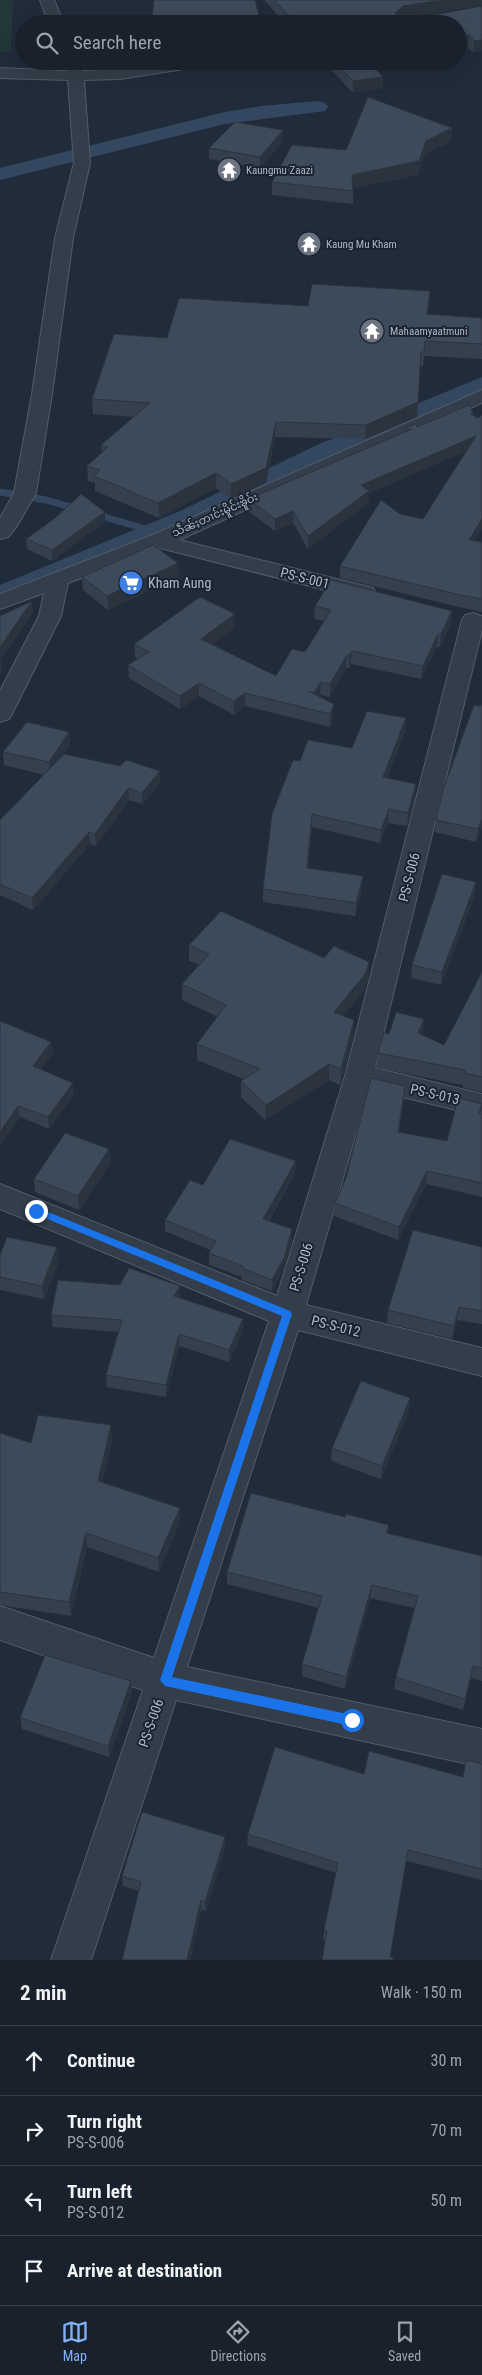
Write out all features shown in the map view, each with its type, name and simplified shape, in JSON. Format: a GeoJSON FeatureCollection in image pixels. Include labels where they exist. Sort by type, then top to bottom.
{"type":"FeatureCollection","features":[{"type":"Feature","properties":{"kind":"street"},"geometry":{"type":"LineString","coordinates":[[47,0],[53,15]]}},
{"type":"Feature","properties":{"kind":"street"},"geometry":{"type":"LineString","coordinates":[[0,73],[44,70]]}},
{"type":"Feature","properties":{"kind":"street"},"geometry":{"type":"LineString","coordinates":[[0,532],[23,496],[42,394],[64,238],[82,163],[74,70]]}},
{"type":"Feature","properties":{"kind":"street"},"geometry":{"type":"LineString","coordinates":[[89,70],[120,74],[146,70]]}},
{"type":"Feature","properties":{"kind":"street","name":"သဵၼ်ႈတၢင်းမိူင်းၶိူဝ်း"},"geometry":{"type":"LineString","coordinates":[[0,602],[158,541],[482,396]]}},
{"type":"Feature","properties":{"kind":"street","name":"PS-S-001"},"geometry":{"type":"LineString","coordinates":[[158,541],[387,598]]}},
{"type":"Feature","properties":{"kind":"street"},"geometry":{"type":"LineString","coordinates":[[0,714],[50,616],[58,579]]}},
{"type":"Feature","properties":{"kind":"street","name":"PS-S-006"},"geometry":{"type":"LineString","coordinates":[[72,1960],[287,1314],[359,1076],[470,619]]}},
{"type":"Feature","properties":{"kind":"street","name":"PS-S-013"},"geometry":{"type":"LineString","coordinates":[[359,1076],[482,1105]]}},
{"type":"Feature","properties":{"kind":"street","name":"PS-S-012"},"geometry":{"type":"LineString","coordinates":[[0,1196],[287,1314],[482,1362]]}},
{"type":"Feature","properties":{"kind":"street"},"geometry":{"type":"LineString","coordinates":[[0,1623],[165,1680],[482,1748]]}},
{"type":"Feature","properties":{"kind":"green space"},"geometry":{"type":"Polygon","coordinates":[[[0,0],[13,0],[11,52],[0,52],[0,0]]]}},
{"type":"Feature","properties":{"kind":"building"},"geometry":{"type":"Polygon","coordinates":[[[154,0],[255,0],[259,15],[152,15],[154,0]]]}},
{"type":"Feature","properties":{"kind":"building"},"geometry":{"type":"Polygon","coordinates":[[[274,0],[444,0],[403,6],[395,13],[397,15],[288,15],[274,0]]]}},
{"type":"Feature","properties":{"kind":"building"},"geometry":{"type":"Polygon","coordinates":[[[482,6],[482,40],[474,41],[469,35],[467,35],[467,15],[433,15],[482,6]]]}},
{"type":"Feature","properties":{"kind":"building"},"geometry":{"type":"Polygon","coordinates":[[[343,70],[376,70],[383,77],[353,81],[343,70]]]}},
{"type":"Feature","properties":{"kind":"building"},"geometry":{"type":"Polygon","coordinates":[[[368,97],[452,128],[426,141],[419,161],[352,175],[353,191],[272,182],[292,145],[346,150],[368,97]]]}},
{"type":"Feature","properties":{"kind":"building"},"geometry":{"type":"Polygon","coordinates":[[[235,122],[283,130],[260,157],[209,148],[235,122]]]}},
{"type":"Feature","properties":{"kind":"building"},"geometry":{"type":"Polygon","coordinates":[[[312,284],[430,291],[427,314],[482,318],[482,344],[425,341],[424,352],[421,352],[418,402],[366,425],[276,422],[266,468],[231,484],[216,473],[158,503],[94,476],[100,470],[87,466],[108,447],[101,445],[150,403],[92,399],[114,334],[167,338],[179,298],[308,306],[312,284]]]}},
{"type":"Feature","properties":{"kind":"building"},"geometry":{"type":"Polygon","coordinates":[[[469,405],[473,413],[471,414],[478,418],[482,415],[482,519],[469,540],[482,542],[482,599],[340,566],[381,500],[400,514],[423,519],[476,436],[361,485],[369,491],[308,536],[293,511],[275,519],[248,499],[412,429],[404,429],[417,423],[417,427],[469,405]]]}},
{"type":"Feature","properties":{"kind":"building"},"geometry":{"type":"Polygon","coordinates":[[[81,494],[105,512],[52,550],[26,539],[54,519],[81,494]]]}},
{"type":"Feature","properties":{"kind":"building"},"geometry":{"type":"Polygon","coordinates":[[[153,545],[178,563],[107,596],[82,577],[153,545]]]}},
{"type":"Feature","properties":{"kind":"building"},"geometry":{"type":"Polygon","coordinates":[[[331,580],[452,611],[441,634],[438,634],[423,666],[352,651],[347,655],[330,684],[321,682],[314,693],[308,691],[334,704],[330,714],[245,693],[234,701],[199,683],[180,696],[128,665],[149,652],[134,644],[200,597],[235,614],[201,639],[276,676],[292,649],[305,652],[331,610],[315,606],[331,580]]]}},
{"type":"Feature","properties":{"kind":"building"},"geometry":{"type":"Polygon","coordinates":[[[32,601],[0,647],[0,616],[32,601]]]}},
{"type":"Feature","properties":{"kind":"building"},"geometry":{"type":"Polygon","coordinates":[[[474,705],[482,706],[482,819],[478,829],[436,820],[443,790],[474,705]]]}},
{"type":"Feature","properties":{"kind":"building"},"geometry":{"type":"Polygon","coordinates":[[[367,711],[406,718],[383,777],[416,784],[408,813],[389,809],[381,830],[312,814],[307,868],[363,876],[356,903],[263,889],[272,814],[293,760],[300,761],[308,740],[352,748],[367,711]]]}},
{"type":"Feature","properties":{"kind":"building"},"geometry":{"type":"Polygon","coordinates":[[[27,722],[69,732],[49,762],[3,752],[27,722]]]}},
{"type":"Feature","properties":{"kind":"building"},"geometry":{"type":"Polygon","coordinates":[[[64,754],[120,766],[126,760],[160,771],[142,793],[128,788],[95,834],[89,832],[32,898],[0,884],[0,820],[64,754]]]}},
{"type":"Feature","properties":{"kind":"building"},"geometry":{"type":"Polygon","coordinates":[[[442,874],[476,882],[442,972],[412,965],[442,874]]]}},
{"type":"Feature","properties":{"kind":"building"},"geometry":{"type":"Polygon","coordinates":[[[221,911],[324,958],[334,946],[369,962],[366,973],[334,1012],[354,1020],[341,1069],[329,1064],[266,1105],[241,1081],[260,1069],[197,1044],[226,1005],[182,984],[209,954],[189,945],[221,911]]]}},
{"type":"Feature","properties":{"kind":"building"},"geometry":{"type":"Polygon","coordinates":[[[482,972],[482,1077],[465,1073],[465,1070],[378,1053],[384,1032],[389,1034],[396,1012],[424,1019],[418,1033],[444,1045],[482,972]]]}},
{"type":"Feature","properties":{"kind":"building"},"geometry":{"type":"Polygon","coordinates":[[[0,1021],[51,1042],[33,1066],[73,1083],[48,1117],[18,1106],[0,1132],[0,1021]]]}},
{"type":"Feature","properties":{"kind":"building"},"geometry":{"type":"Polygon","coordinates":[[[371,1078],[405,1086],[398,1132],[447,1141],[458,1098],[482,1104],[479,1113],[482,1114],[482,1183],[427,1171],[399,1227],[335,1203],[346,1178],[371,1078]]]}},
{"type":"Feature","properties":{"kind":"building"},"geometry":{"type":"Polygon","coordinates":[[[65,1133],[109,1149],[78,1196],[34,1179],[65,1133]]]}},
{"type":"Feature","properties":{"kind":"building"},"geometry":{"type":"Polygon","coordinates":[[[230,1139],[296,1161],[263,1219],[292,1229],[284,1258],[272,1280],[209,1253],[216,1241],[165,1220],[190,1180],[203,1185],[230,1139]]]}},
{"type":"Feature","properties":{"kind":"building"},"geometry":{"type":"Polygon","coordinates":[[[413,1230],[482,1247],[482,1311],[459,1307],[454,1326],[388,1310],[413,1230]]]}},
{"type":"Feature","properties":{"kind":"building"},"geometry":{"type":"Polygon","coordinates":[[[7,1237],[57,1247],[42,1286],[0,1277],[0,1255],[7,1237]]]}},
{"type":"Feature","properties":{"kind":"building"},"geometry":{"type":"Polygon","coordinates":[[[129,1268],[180,1286],[174,1296],[243,1319],[229,1350],[179,1334],[166,1385],[106,1375],[122,1320],[51,1315],[58,1280],[120,1285],[129,1268]]]}},
{"type":"Feature","properties":{"kind":"building"},"geometry":{"type":"Polygon","coordinates":[[[361,1381],[410,1398],[382,1466],[332,1448],[361,1381]]]}},
{"type":"Feature","properties":{"kind":"building"},"geometry":{"type":"Polygon","coordinates":[[[38,1415],[111,1425],[98,1481],[180,1508],[158,1558],[86,1533],[69,1602],[0,1592],[0,1433],[31,1443],[38,1415]]]}},
{"type":"Feature","properties":{"kind":"building"},"geometry":{"type":"Polygon","coordinates":[[[251,1493],[345,1517],[346,1514],[389,1525],[386,1533],[482,1556],[482,1668],[473,1666],[465,1699],[396,1677],[418,1596],[372,1585],[346,1677],[302,1664],[322,1596],[227,1572],[251,1493]]]}},
{"type":"Feature","properties":{"kind":"building"},"geometry":{"type":"Polygon","coordinates":[[[45,1655],[131,1681],[108,1746],[20,1718],[45,1655]]]}},
{"type":"Feature","properties":{"kind":"building"},"geometry":{"type":"Polygon","coordinates":[[[275,1747],[364,1774],[369,1751],[463,1777],[466,1760],[482,1764],[482,1869],[408,1850],[390,1957],[393,1957],[393,1960],[322,1960],[327,1931],[324,1930],[338,1863],[248,1834],[275,1747]]]}},
{"type":"Feature","properties":{"kind":"building"},"geometry":{"type":"Polygon","coordinates":[[[142,1812],[225,1837],[205,1902],[201,1900],[187,1960],[122,1960],[141,1882],[122,1876],[142,1812]]]}},
{"type":"Feature","properties":{"kind":"waterway"},"geometry":{"type":"LineString","coordinates":[[0,174],[225,118],[261,112],[318,107]]}},
{"type":"Feature","properties":{"kind":"waterway"},"geometry":{"type":"LineString","coordinates":[[0,594],[189,516],[326,450],[482,384]]}},
{"type":"Feature","properties":{"kind":"waterway"},"geometry":{"type":"LineString","coordinates":[[0,492],[46,500],[78,509]]}},
{"type":"Feature","properties":{"kind":"waterway"},"geometry":{"type":"LineString","coordinates":[[95,514],[152,531]]}},
{"type":"Feature","properties":{"kind":"place","name":"Kaungmu Zaazi"},"geometry":{"type":"Point","coordinates":[229,170]}},
{"type":"Feature","properties":{"kind":"place","name":"Kaung Mu Kham"},"geometry":{"type":"Point","coordinates":[309,244]}},
{"type":"Feature","properties":{"kind":"place","name":"Mahaamyaatmuni"},"geometry":{"type":"Point","coordinates":[372,331]}},
{"type":"Feature","properties":{"kind":"place","name":"Kham Aung"},"geometry":{"type":"Point","coordinates":[131,583]}},
{"type":"Feature","properties":{"kind":"route"},"geometry":{"type":"LineString","coordinates":[[36,1211],[287,1314],[165,1680],[352,1720]]}}]}
